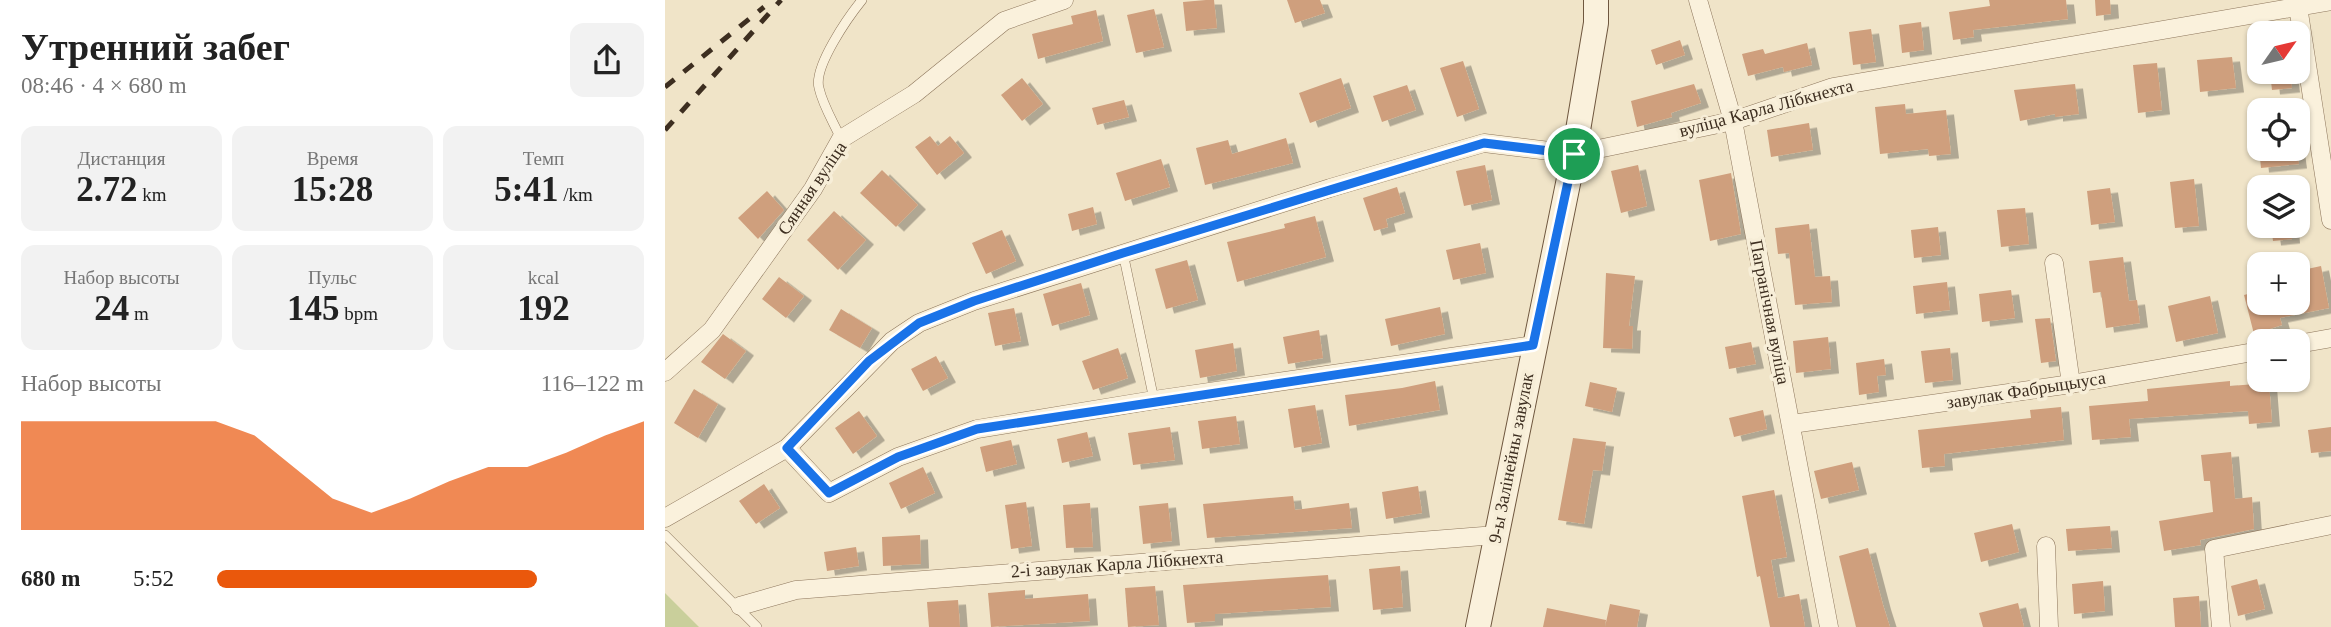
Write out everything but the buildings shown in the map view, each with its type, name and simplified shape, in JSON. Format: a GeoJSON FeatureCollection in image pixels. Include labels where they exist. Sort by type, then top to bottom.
{"type":"FeatureCollection","features":[{"type":"Feature","properties":{"kind":"street","name":"Сянная вуліца"},"geometry":{"type":"LineString","coordinates":[[665,372],[712,330],[813,189],[841,139],[913,94],[1005,20],[1064,0]]}},
{"type":"Feature","properties":{"kind":"street","name":"9-ы Залінейны завулак"},"geometry":{"type":"LineString","coordinates":[[1478,627],[1533,345],[1574,154],[1596,23],[1596,0]]}},
{"type":"Feature","properties":{"kind":"street","name":"Пагранічная вуліца"},"geometry":{"type":"LineString","coordinates":[[1699,0],[1733,121],[1829,627]]}},
{"type":"Feature","properties":{"kind":"street","name":"вуліца Карла Лібкнехта"},"geometry":{"type":"LineString","coordinates":[[665,518],[787,448],[869,361],[919,323],[974,301],[1123,253],[1484,143],[1574,154],[1733,121],[1833,88],[2297,4],[2331,1]]}},
{"type":"Feature","properties":{"kind":"street"},"geometry":{"type":"LineString","coordinates":[[2297,4],[2331,220]]}},
{"type":"Feature","properties":{"kind":"street"},"geometry":{"type":"LineString","coordinates":[[2054,263],[2071,384]]}},
{"type":"Feature","properties":{"kind":"street"},"geometry":{"type":"LineString","coordinates":[[2310,342],[2331,338]]}},
{"type":"Feature","properties":{"kind":"street"},"geometry":{"type":"LineString","coordinates":[[787,448],[829,493],[898,457],[977,429],[1154,400],[1533,345]]}},
{"type":"Feature","properties":{"kind":"street","name":"завулак Фабрыцыуса"},"geometry":{"type":"LineString","coordinates":[[1791,424],[2071,384],[2247,353]]}},
{"type":"Feature","properties":{"kind":"street"},"geometry":{"type":"LineString","coordinates":[[2221,627],[2214,549],[2331,525]]}},
{"type":"Feature","properties":{"kind":"street","name":"2-і завулак Карла Лібкнехта"},"geometry":{"type":"LineString","coordinates":[[740,606],[796,590],[1496,534]]}},
{"type":"Feature","properties":{"kind":"street"},"geometry":{"type":"LineString","coordinates":[[2046,546],[2049,627]]}},
{"type":"Feature","properties":{"kind":"lane"},"geometry":{"type":"LineString","coordinates":[[841,139],[818,86],[824,64],[847,19],[862,0]]}},
{"type":"Feature","properties":{"kind":"lane"},"geometry":{"type":"LineString","coordinates":[[1123,253],[1154,400]]}},
{"type":"Feature","properties":{"kind":"lane"},"geometry":{"type":"LineString","coordinates":[[665,535],[740,606],[757,627]]}},
{"type":"Feature","properties":{"kind":"green space"},"geometry":{"type":"Polygon","coordinates":[[[665,593],[699,627],[665,627],[665,593]]]}},
{"type":"Feature","properties":{"kind":"railway"},"geometry":{"type":"LineString","coordinates":[[665,130],[781,0]]}},
{"type":"Feature","properties":{"kind":"railway"},"geometry":{"type":"LineString","coordinates":[[665,87],[764,7]]}},
{"type":"Feature","properties":{"kind":"route"},"geometry":{"type":"LineString","coordinates":[[1484,143],[1574,154],[1533,345],[1154,400],[977,429],[898,457],[829,493],[787,448],[869,361],[892,341],[919,323],[974,301],[1330,188],[1484,143]]}}]}
